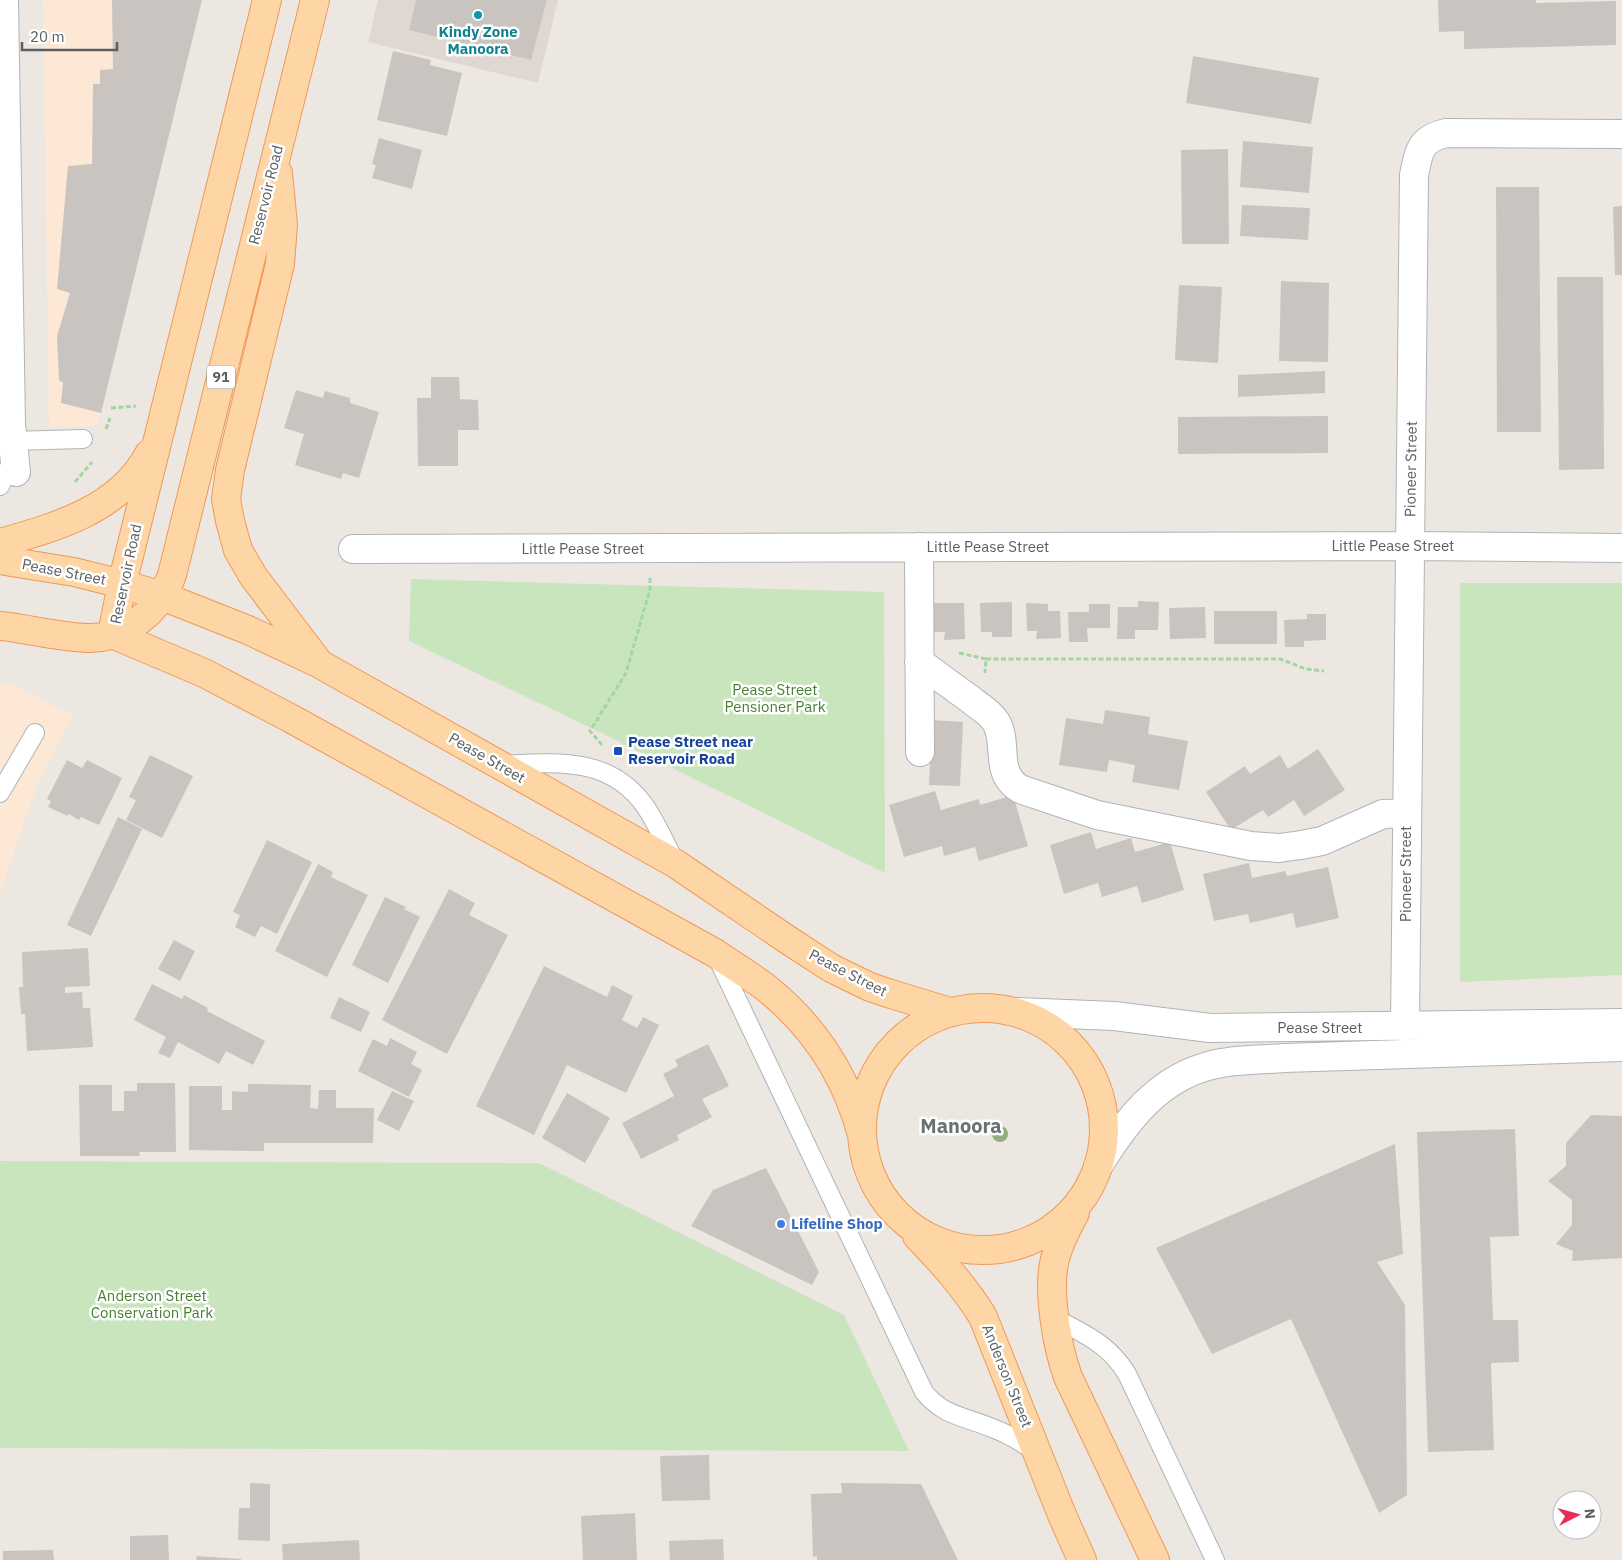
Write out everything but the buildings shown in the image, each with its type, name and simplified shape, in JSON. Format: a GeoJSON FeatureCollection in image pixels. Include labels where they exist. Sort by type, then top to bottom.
{"type":"FeatureCollection","features":[{"type":"Feature","properties":{"kind":"main road","name":"Reservoir Road"},"geometry":{"type":"LineString","coordinates":[[112,634],[122,584],[266,0]]}},
{"type":"Feature","properties":{"kind":"main road","name":"Reservoir Road"},"geometry":{"type":"LineString","coordinates":[[112,634],[136,623],[149,612],[162,596],[172,575],[315,0]]}},
{"type":"Feature","properties":{"kind":"main road"},"geometry":{"type":"LineString","coordinates":[[276,156],[283,225],[280,264],[230,470],[226,499],[236,544],[244,562],[318,663]]}},
{"type":"Feature","properties":{"kind":"main road"},"geometry":{"type":"LineString","coordinates":[[0,543],[60,525],[80,517],[99,506],[118,492],[138,472],[159,432]]}},
{"type":"Feature","properties":{"kind":"main road","name":"Pease Street"},"geometry":{"type":"LineString","coordinates":[[0,560],[74,572],[162,596],[248,630],[318,663],[676,864],[831,968],[870,987],[950,1012]]}},
{"type":"Feature","properties":{"kind":"main road","name":"91"},"geometry":{"type":"LineString","coordinates":[[0,626],[88,638],[112,634]]}},
{"type":"Feature","properties":{"kind":"main road"},"geometry":{"type":"LineString","coordinates":[[112,634],[204,673],[290,718],[715,953],[765,988],[790,1010],[820,1044],[831,1060],[856,1114],[872,1178],[883,1197],[897,1214],[921,1233],[934,1240],[963,1249],[994,1250],[1009,1248],[1037,1238],[1062,1221],[1083,1199]]}},
{"type":"Feature","properties":{"kind":"main road"},"geometry":{"type":"LineString","coordinates":[[862,1134],[865,1102],[870,1086],[884,1058],[895,1045],[920,1024],[950,1012],[984,1007],[1018,1012],[1036,1019],[1053,1029],[1080,1056],[1090,1072],[1103,1109],[1103,1147],[1094,1178],[1060,1243],[1054,1259],[1052,1282],[1055,1318],[1061,1356],[1068,1376],[1155,1560]]}},
{"type":"Feature","properties":{"kind":"main road","name":"Anderson Street"},"geometry":{"type":"LineString","coordinates":[[897,1214],[949,1270],[975,1303],[983,1317],[1037,1454],[1082,1560]]}},
{"type":"Feature","properties":{"kind":"street"},"geometry":{"type":"LineString","coordinates":[[4,0],[11,464]]}},
{"type":"Feature","properties":{"kind":"street","name":"Pioneer Street"},"geometry":{"type":"LineString","coordinates":[[1405,1040],[1414,175],[1418,156],[1423,144],[1433,136],[1446,133],[1622,134]]}},
{"type":"Feature","properties":{"kind":"street","name":"Little Pease Street"},"geometry":{"type":"LineString","coordinates":[[353,549],[1410,546],[1622,548]]}},
{"type":"Feature","properties":{"kind":"street"},"geometry":{"type":"LineString","coordinates":[[919,547],[920,752]]}},
{"type":"Feature","properties":{"kind":"street"},"geometry":{"type":"LineString","coordinates":[[919,662],[983,709],[996,722],[1000,734],[1003,764],[1012,784],[1020,789],[1097,815],[1251,846],[1279,848],[1322,840],[1383,814],[1407,813]]}},
{"type":"Feature","properties":{"kind":"street","name":"Pease Street"},"geometry":{"type":"LineString","coordinates":[[1018,1012],[1114,1016],[1210,1028],[1405,1040],[1622,1047]]}},
{"type":"Feature","properties":{"kind":"street","name":"Pease Street"},"geometry":{"type":"LineString","coordinates":[[1098,1166],[1118,1134],[1138,1110],[1169,1084],[1201,1068],[1236,1061],[1405,1040],[1622,1023]]}},
{"type":"Feature","properties":{"kind":"lane"},"geometry":{"type":"LineString","coordinates":[[11,464],[83,439]]}},
{"type":"Feature","properties":{"kind":"lane"},"geometry":{"type":"LineString","coordinates":[[0,793],[35,733]]}},
{"type":"Feature","properties":{"kind":"lane"},"geometry":{"type":"LineString","coordinates":[[499,765],[571,764],[593,768],[616,780],[633,793],[646,808],[676,864]]}},
{"type":"Feature","properties":{"kind":"lane"},"geometry":{"type":"LineString","coordinates":[[715,953],[924,1392],[932,1402],[942,1409],[1001,1432],[1037,1454]]}},
{"type":"Feature","properties":{"kind":"lane"},"geometry":{"type":"LineString","coordinates":[[1055,1318],[1108,1349],[1120,1362],[1215,1560]]}},
{"type":"Feature","properties":{"kind":"path"},"geometry":{"type":"LineString","coordinates":[[603,746],[590,731],[626,673],[650,589],[650,549]]}},
{"type":"Feature","properties":{"kind":"path"},"geometry":{"type":"LineString","coordinates":[[986,659],[1280,659],[1306,669],[1324,671]]}},
{"type":"Feature","properties":{"kind":"shaded area"},"geometry":{"type":"Polygon","coordinates":[[[43,0],[201,0],[97,426],[49,427],[43,0]]]}},
{"type":"Feature","properties":{"kind":"shaded area"},"geometry":{"type":"Polygon","coordinates":[[[378,0],[558,0],[538,83],[368,42],[378,0]]]}},
{"type":"Feature","properties":{"kind":"shaded area"},"geometry":{"type":"Polygon","coordinates":[[[0,684],[11,684],[73,716],[37,785],[0,893],[0,684]]]}},
{"type":"Feature","properties":{"kind":"green space","name":"Pease Street Pensioner Park"},"geometry":{"type":"Polygon","coordinates":[[[411,579],[884,592],[885,873],[585,725],[409,641],[411,579]]]}},
{"type":"Feature","properties":{"kind":"green space"},"geometry":{"type":"Polygon","coordinates":[[[1460,583],[1622,583],[1622,975],[1460,982],[1460,583]]]}},
{"type":"Feature","properties":{"kind":"green space","name":"Anderson Street Conservation Park"},"geometry":{"type":"Polygon","coordinates":[[[0,1161],[539,1163],[844,1315],[909,1451],[0,1448],[0,1161]]]}},
{"type":"Feature","properties":{"kind":"place","name":"Kindy Zone Manoora"},"geometry":{"type":"Point","coordinates":[478,15]}},
{"type":"Feature","properties":{"kind":"place","name":"Pease Street near Reservoir Road"},"geometry":{"type":"Point","coordinates":[618,751]}},
{"type":"Feature","properties":{"kind":"place","name":"Lifeline Shop"},"geometry":{"type":"Point","coordinates":[781,1224]}},
{"type":"Feature","properties":{"kind":"district","name":"Manoora"},"geometry":{"type":"Point","coordinates":[961,1126]}}]}
